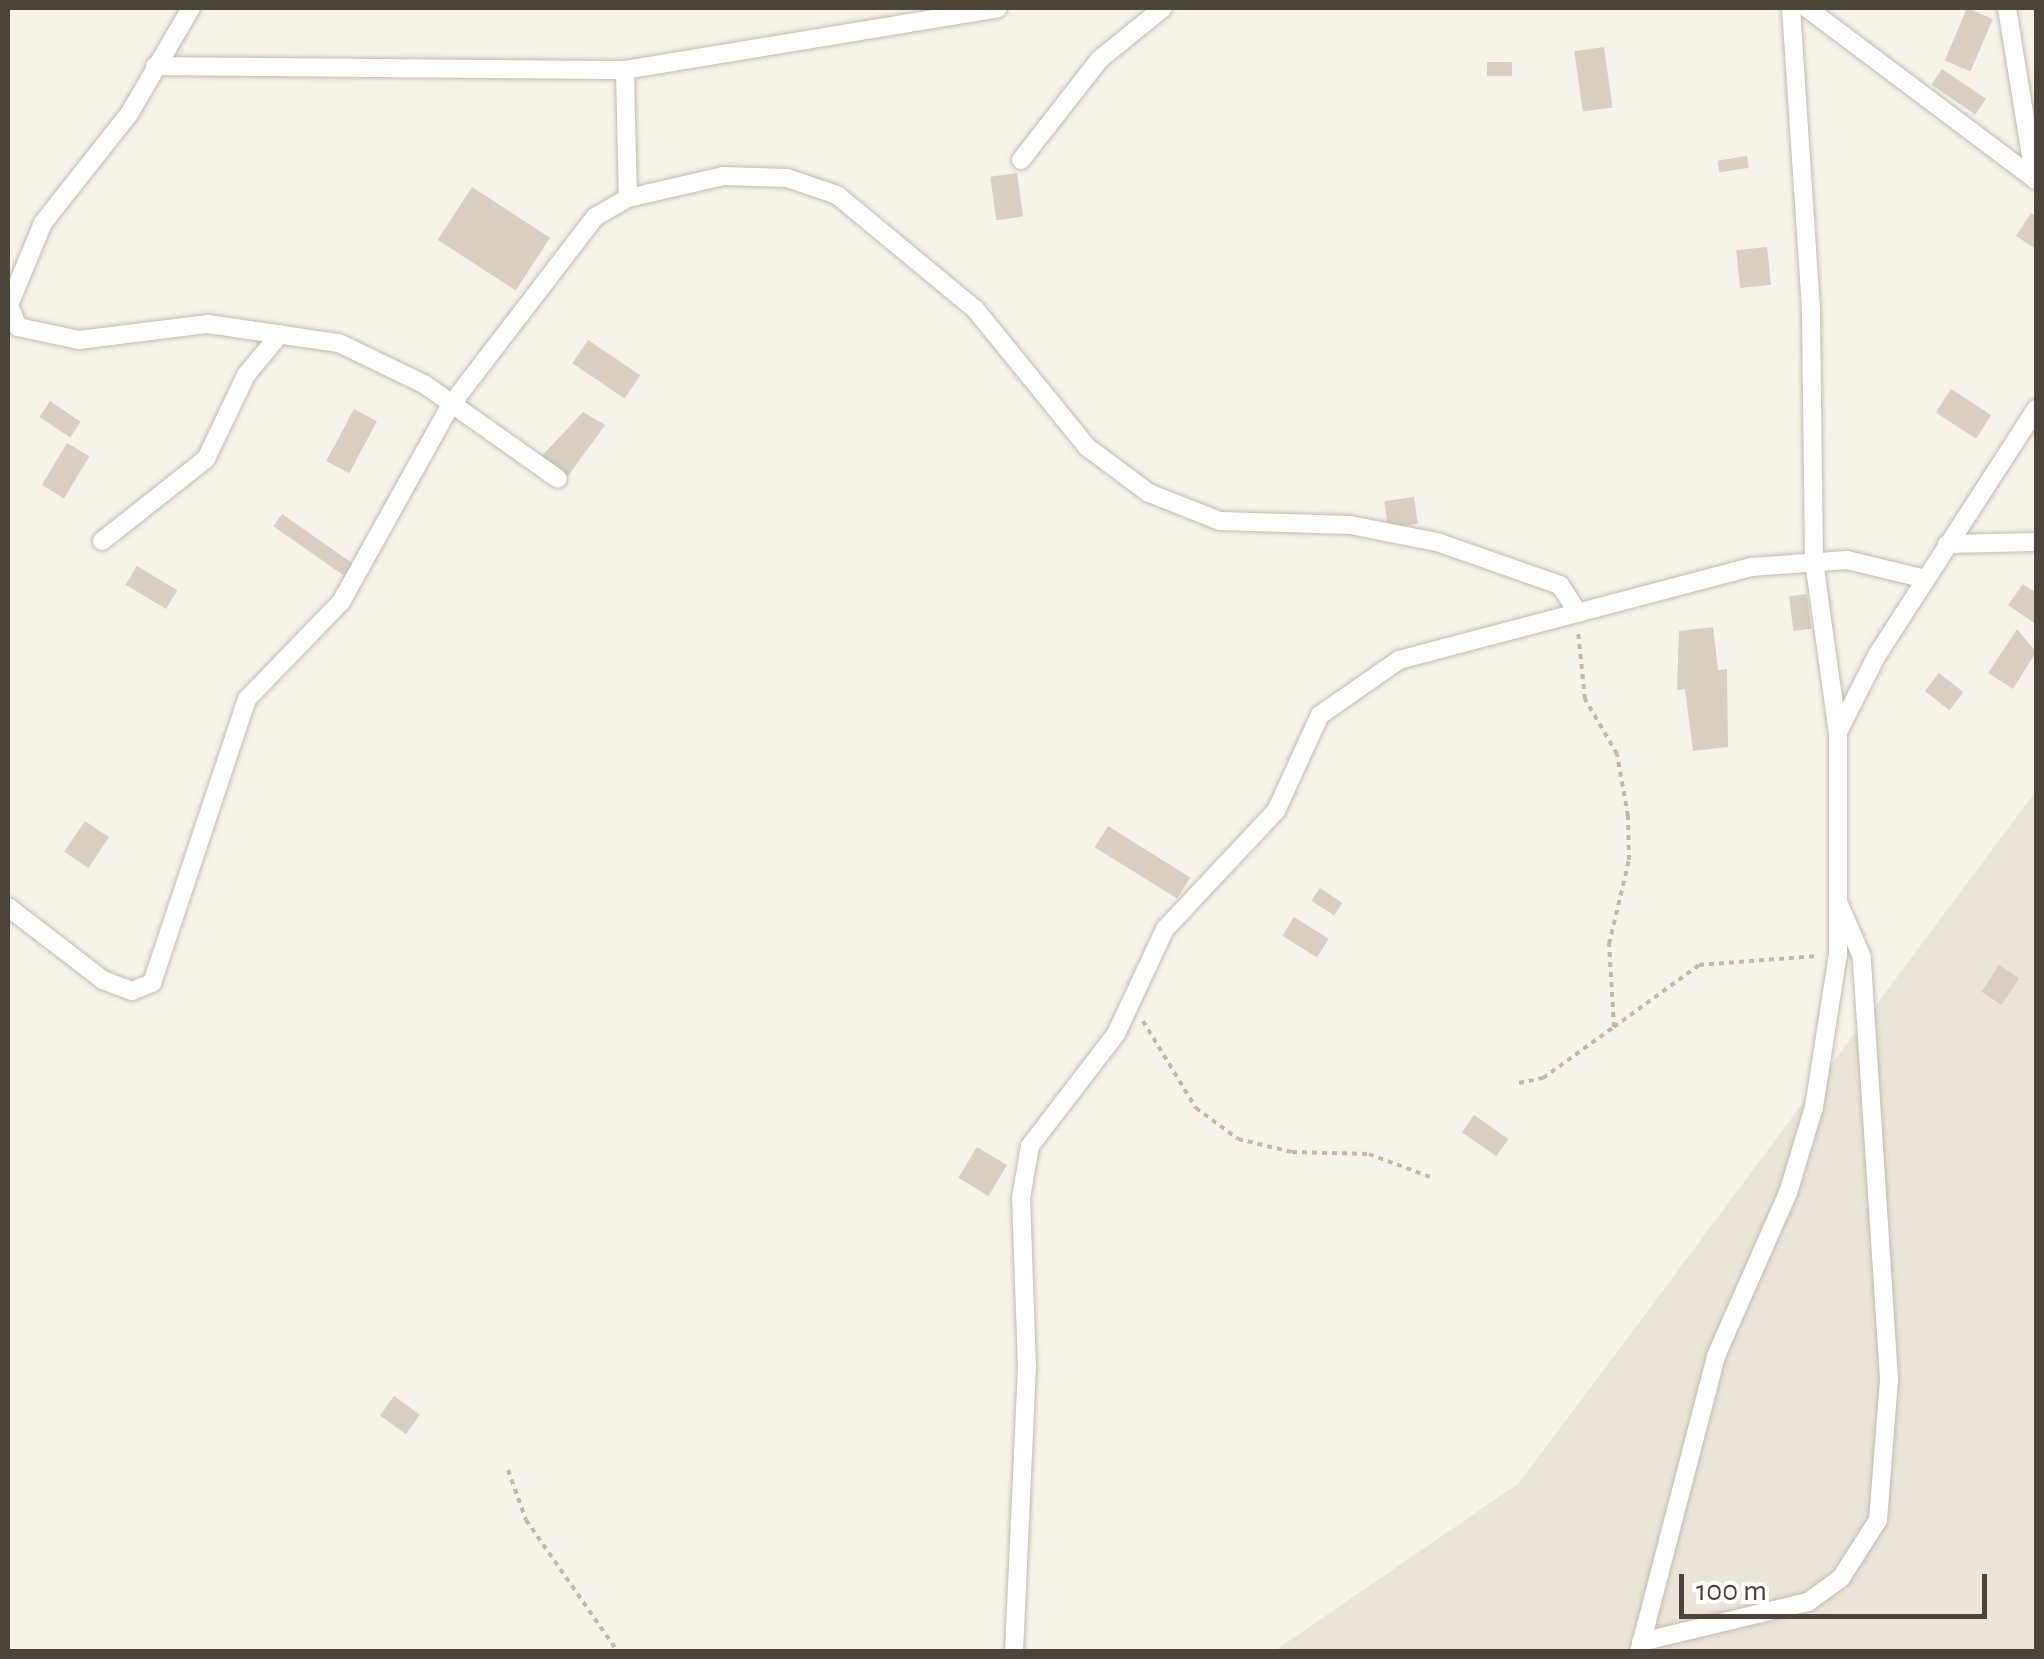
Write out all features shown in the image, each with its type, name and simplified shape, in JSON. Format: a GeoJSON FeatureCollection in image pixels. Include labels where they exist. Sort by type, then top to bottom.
{"type":"FeatureCollection","features":[{"type":"Feature","properties":{"kind":"street"},"geometry":{"type":"LineString","coordinates":[[191,8],[129,114],[43,223],[9,305],[18,327],[79,340],[208,324],[338,343],[450,406],[558,479]]}},
{"type":"Feature","properties":{"kind":"street"},"geometry":{"type":"LineString","coordinates":[[155,66],[624,70],[998,8]]}},
{"type":"Feature","properties":{"kind":"street"},"geometry":{"type":"LineString","coordinates":[[1021,160],[1100,58],[1164,8]]}},
{"type":"Feature","properties":{"kind":"street"},"geometry":{"type":"LineString","coordinates":[[1791,8],[1811,309],[1814,561],[1838,734],[1838,903],[1838,954],[1814,1107],[1788,1193],[1716,1356],[1640,1647],[1808,1602],[1841,1578],[1878,1520],[1889,1379],[1862,957],[1838,903]]}},
{"type":"Feature","properties":{"kind":"street"},"geometry":{"type":"LineString","coordinates":[[1807,8],[2036,180]]}},
{"type":"Feature","properties":{"kind":"street"},"geometry":{"type":"LineString","coordinates":[[2008,8],[2036,180]]}},
{"type":"Feature","properties":{"kind":"street"},"geometry":{"type":"LineString","coordinates":[[624,70],[628,198]]}},
{"type":"Feature","properties":{"kind":"street"},"geometry":{"type":"LineString","coordinates":[[8,907],[102,980],[132,991],[152,983],[247,699],[341,602],[450,406],[540,278],[595,218],[628,198],[723,176],[787,178],[837,195],[975,309],[1087,447],[1149,493],[1220,522],[1350,526],[1437,542],[1560,585],[1577,612]]}},
{"type":"Feature","properties":{"kind":"street"},"geometry":{"type":"LineString","coordinates":[[102,541],[206,458],[246,375],[280,334]]}},
{"type":"Feature","properties":{"kind":"street"},"geometry":{"type":"LineString","coordinates":[[1838,734],[1926,578],[2036,409]]}},
{"type":"Feature","properties":{"kind":"street"},"geometry":{"type":"LineString","coordinates":[[1947,544],[2036,542]]}},
{"type":"Feature","properties":{"kind":"street"},"geometry":{"type":"LineString","coordinates":[[1014,1652],[1023,1558],[1025,1165],[1041,1127],[1100,1059],[1165,929],[1248,848],[1320,715],[1342,696],[1399,660],[1577,612],[1814,561],[1926,578]]}},
{"type":"Feature","properties":{"kind":"path"},"geometry":{"type":"LineString","coordinates":[[1577,612],[1585,699],[1617,754],[1628,816],[1629,860],[1609,944],[1614,1028]]}},
{"type":"Feature","properties":{"kind":"path"},"geometry":{"type":"LineString","coordinates":[[1519,1083],[1543,1078],[1699,965],[1838,954]]}},
{"type":"Feature","properties":{"kind":"path"},"geometry":{"type":"LineString","coordinates":[[1129,1007],[1196,1108],[1238,1139],[1369,1154],[1430,1177]]}},
{"type":"Feature","properties":{"kind":"path"},"geometry":{"type":"LineString","coordinates":[[508,1470],[526,1520],[618,1652]]}},
{"type":"Feature","properties":{"kind":"shaded area"},"geometry":{"type":"Polygon","coordinates":[[[2036,791],[2036,1651],[1273,1652],[1519,1483],[2036,791]]]}},
{"type":"Feature","properties":{"kind":"building"},"geometry":{"type":"Polygon","coordinates":[[[1967,8],[1993,19],[1971,71],[1945,60],[1967,8]]]}},
{"type":"Feature","properties":{"kind":"building"},"geometry":{"type":"Polygon","coordinates":[[[1604,47],[1612,107],[1583,112],[1574,51],[1604,47]]]}},
{"type":"Feature","properties":{"kind":"building"},"geometry":{"type":"Polygon","coordinates":[[[1487,62],[1512,62],[1512,76],[1487,76],[1487,62]]]}},
{"type":"Feature","properties":{"kind":"building"},"geometry":{"type":"Polygon","coordinates":[[[1942,69],[1986,99],[1975,114],[1931,85],[1942,69]]]}},
{"type":"Feature","properties":{"kind":"building"},"geometry":{"type":"Polygon","coordinates":[[[1747,156],[1749,168],[1719,173],[1717,161],[1747,156]]]}},
{"type":"Feature","properties":{"kind":"building"},"geometry":{"type":"Polygon","coordinates":[[[1017,173],[1023,217],[996,220],[990,177],[1017,173]]]}},
{"type":"Feature","properties":{"kind":"building"},"geometry":{"type":"Polygon","coordinates":[[[472,187],[550,238],[516,290],[438,240],[472,187]]]}},
{"type":"Feature","properties":{"kind":"building"},"geometry":{"type":"Polygon","coordinates":[[[2031,213],[2036,216],[2036,249],[2016,236],[2031,213]]]}},
{"type":"Feature","properties":{"kind":"building"},"geometry":{"type":"Polygon","coordinates":[[[1767,247],[1771,285],[1740,288],[1736,250],[1767,247]]]}},
{"type":"Feature","properties":{"kind":"building"},"geometry":{"type":"Polygon","coordinates":[[[588,340],[640,375],[625,398],[572,363],[588,340]]]}},
{"type":"Feature","properties":{"kind":"building"},"geometry":{"type":"Polygon","coordinates":[[[1951,389],[1991,415],[1976,439],[1936,412],[1951,389]]]}},
{"type":"Feature","properties":{"kind":"building"},"geometry":{"type":"Polygon","coordinates":[[[50,401],[81,422],[70,437],[39,417],[50,401]]]}},
{"type":"Feature","properties":{"kind":"building"},"geometry":{"type":"Polygon","coordinates":[[[354,409],[377,421],[349,473],[326,461],[354,409]]]}},
{"type":"Feature","properties":{"kind":"building"},"geometry":{"type":"Polygon","coordinates":[[[583,412],[605,425],[568,476],[540,458],[583,412]]]}},
{"type":"Feature","properties":{"kind":"building"},"geometry":{"type":"Polygon","coordinates":[[[67,443],[89,456],[64,498],[42,485],[67,443]]]}},
{"type":"Feature","properties":{"kind":"building"},"geometry":{"type":"Polygon","coordinates":[[[1414,497],[1418,524],[1388,528],[1384,501],[1414,497]]]}},
{"type":"Feature","properties":{"kind":"building"},"geometry":{"type":"Polygon","coordinates":[[[282,514],[357,567],[349,579],[273,526],[282,514]]]}},
{"type":"Feature","properties":{"kind":"building"},"geometry":{"type":"Polygon","coordinates":[[[137,566],[177,590],[166,609],[126,585],[137,566]]]}},
{"type":"Feature","properties":{"kind":"building"},"geometry":{"type":"Polygon","coordinates":[[[2023,584],[2036,593],[2036,624],[2008,605],[2023,584]]]}},
{"type":"Feature","properties":{"kind":"building"},"geometry":{"type":"Polygon","coordinates":[[[1807,594],[1811,629],[1793,631],[1789,596],[1807,594]]]}},
{"type":"Feature","properties":{"kind":"building"},"geometry":{"type":"Polygon","coordinates":[[[1713,627],[1718,670],[1727,669],[1728,747],[1693,751],[1685,689],[1677,690],[1679,631],[1713,627]]]}},
{"type":"Feature","properties":{"kind":"building"},"geometry":{"type":"Polygon","coordinates":[[[2017,629],[2036,652],[2013,689],[1988,673],[2017,629]]]}},
{"type":"Feature","properties":{"kind":"building"},"geometry":{"type":"Polygon","coordinates":[[[1939,673],[1963,692],[1949,710],[1925,691],[1939,673]]]}},
{"type":"Feature","properties":{"kind":"building"},"geometry":{"type":"Polygon","coordinates":[[[85,821],[109,837],[88,868],[64,852],[85,821]]]}},
{"type":"Feature","properties":{"kind":"building"},"geometry":{"type":"Polygon","coordinates":[[[1108,826],[1190,877],[1177,899],[1095,847],[1108,826]]]}},
{"type":"Feature","properties":{"kind":"building"},"geometry":{"type":"Polygon","coordinates":[[[1320,888],[1342,903],[1334,916],[1312,900],[1320,888]]]}},
{"type":"Feature","properties":{"kind":"building"},"geometry":{"type":"Polygon","coordinates":[[[1294,917],[1329,939],[1317,957],[1282,936],[1294,917]]]}},
{"type":"Feature","properties":{"kind":"building"},"geometry":{"type":"Polygon","coordinates":[[[1999,965],[2019,978],[2002,1005],[1982,992],[1999,965]]]}},
{"type":"Feature","properties":{"kind":"building"},"geometry":{"type":"Polygon","coordinates":[[[1474,1115],[1508,1139],[1496,1156],[1462,1132],[1474,1115]]]}},
{"type":"Feature","properties":{"kind":"building"},"geometry":{"type":"Polygon","coordinates":[[[977,1147],[1007,1165],[988,1196],[958,1178],[977,1147]]]}},
{"type":"Feature","properties":{"kind":"building"},"geometry":{"type":"Polygon","coordinates":[[[394,1396],[420,1415],[406,1434],[380,1415],[394,1396]]]}}]}
